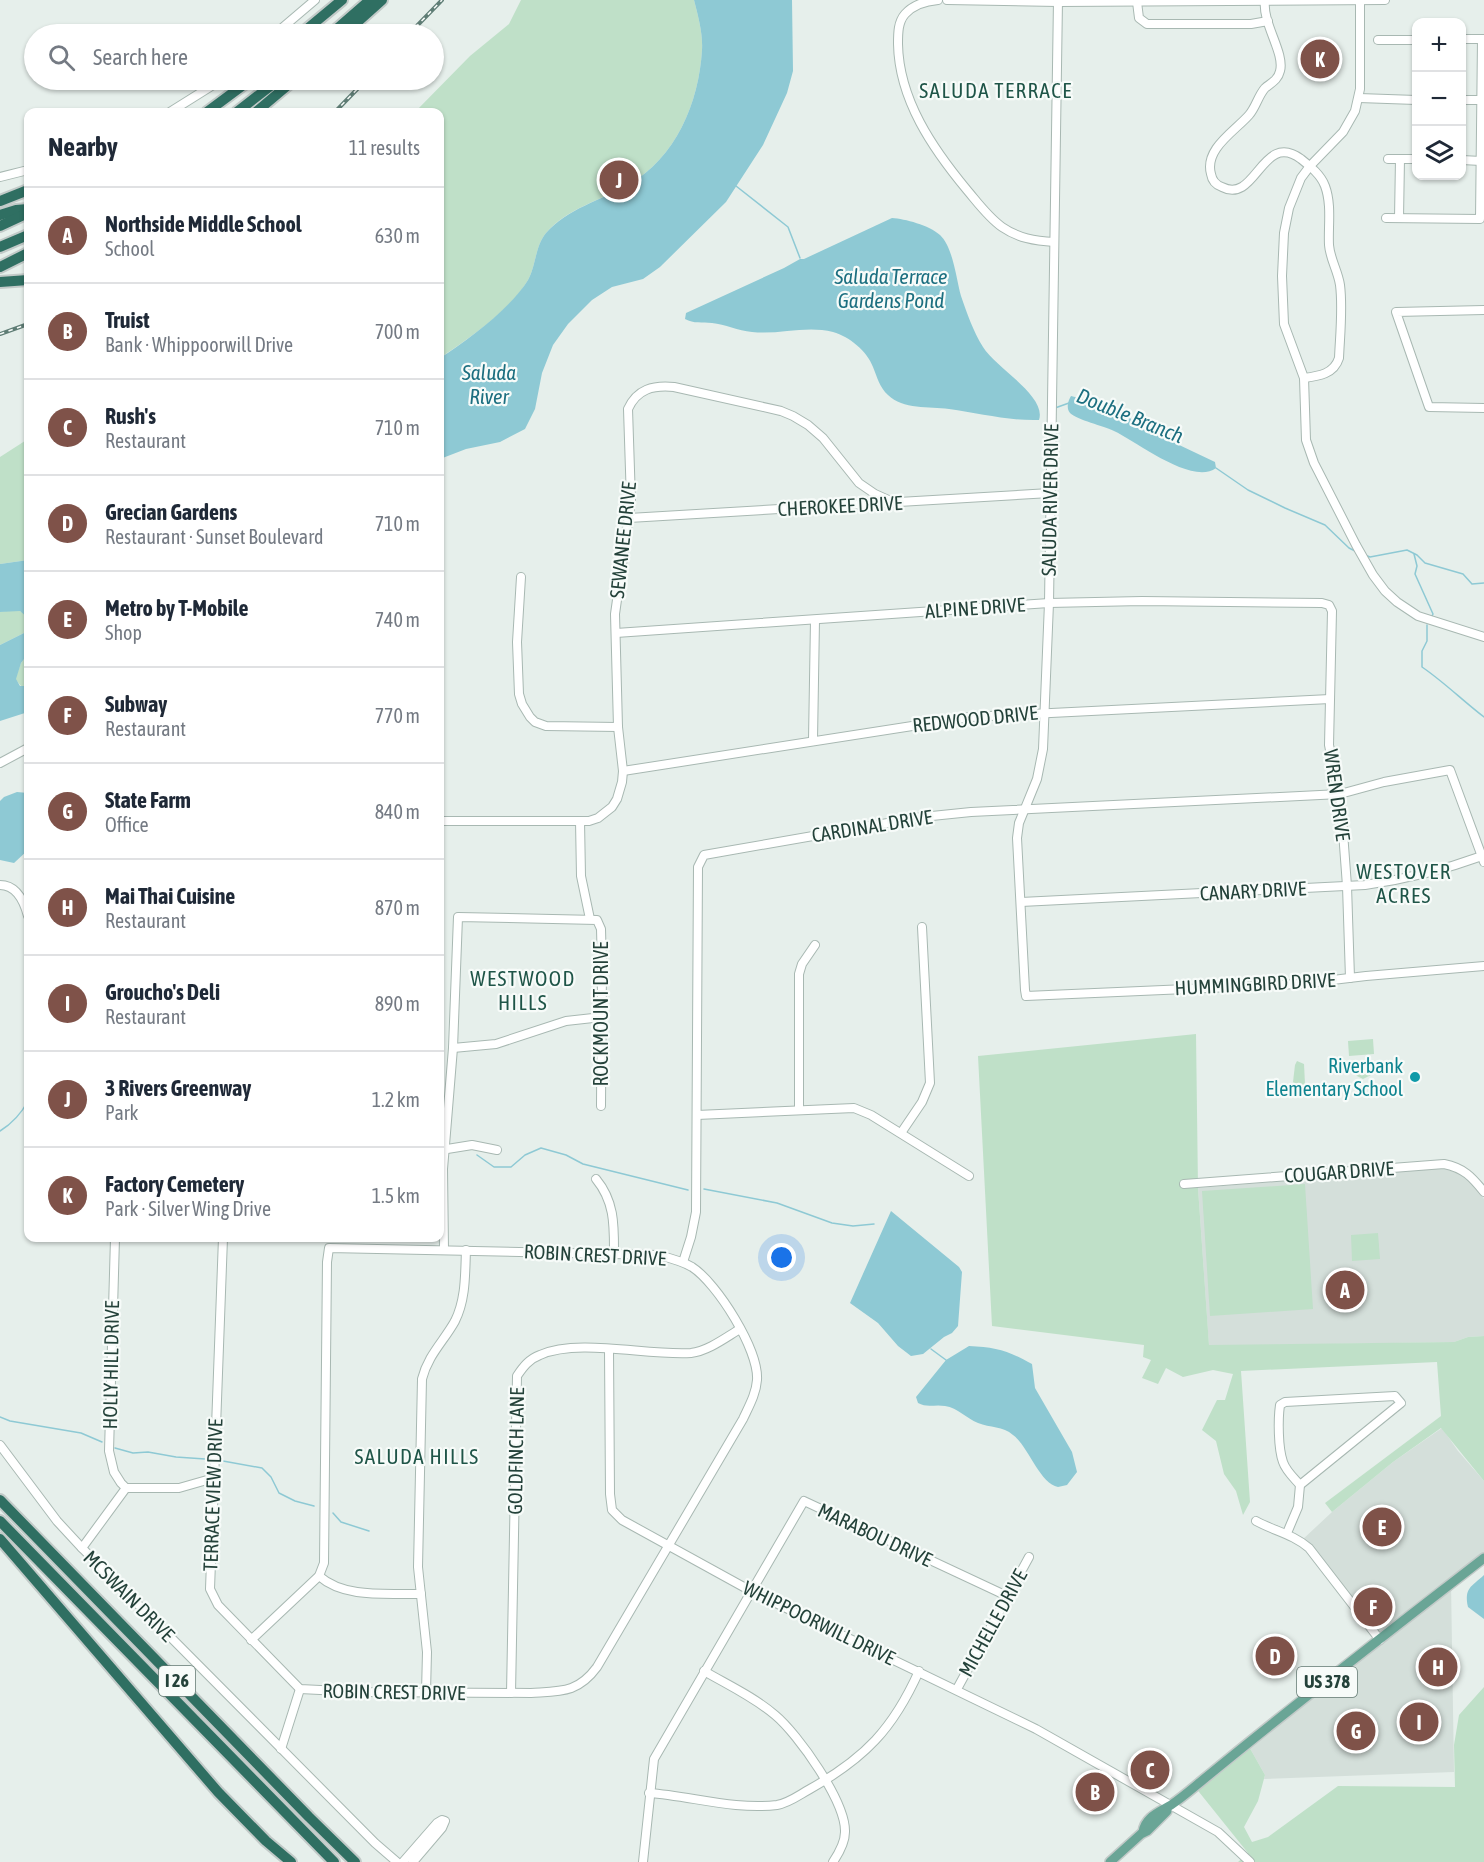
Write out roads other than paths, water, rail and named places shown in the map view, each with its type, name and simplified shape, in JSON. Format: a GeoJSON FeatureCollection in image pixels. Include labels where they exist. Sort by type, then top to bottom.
{"type":"FeatureCollection","features":[{"type":"Feature","properties":{"kind":"highway"},"geometry":{"type":"LineString","coordinates":[[313,24],[342,0]]}},
{"type":"Feature","properties":{"kind":"highway"},"geometry":{"type":"LineString","coordinates":[[342,24],[370,0]]}},
{"type":"Feature","properties":{"kind":"highway"},"geometry":{"type":"LineString","coordinates":[[355,24],[382,0]]}},
{"type":"Feature","properties":{"kind":"highway"},"geometry":{"type":"LineString","coordinates":[[204,108],[236,90]]}},
{"type":"Feature","properties":{"kind":"highway"},"geometry":{"type":"LineString","coordinates":[[212,108],[237,90]]}},
{"type":"Feature","properties":{"kind":"highway"},"geometry":{"type":"LineString","coordinates":[[242,108],[265,90]]}},
{"type":"Feature","properties":{"kind":"highway"},"geometry":{"type":"LineString","coordinates":[[262,108],[282,90]]}},
{"type":"Feature","properties":{"kind":"highway"},"geometry":{"type":"LineString","coordinates":[[0,201],[24,191]]}},
{"type":"Feature","properties":{"kind":"highway"},"geometry":{"type":"LineString","coordinates":[[0,215],[16,210],[24,211]]}},
{"type":"Feature","properties":{"kind":"highway"},"geometry":{"type":"LineString","coordinates":[[0,226],[24,213]]}},
{"type":"Feature","properties":{"kind":"highway"},"geometry":{"type":"LineString","coordinates":[[0,247],[24,237]]}},
{"type":"Feature","properties":{"kind":"highway"},"geometry":{"type":"LineString","coordinates":[[0,267],[24,255]]}},
{"type":"Feature","properties":{"kind":"highway"},"geometry":{"type":"LineString","coordinates":[[2,282],[24,280]]}},
{"type":"Feature","properties":{"kind":"highway","name":"I 26"},"geometry":{"type":"LineString","coordinates":[[0,1500],[355,1862]]}},
{"type":"Feature","properties":{"kind":"highway","name":"I 26"},"geometry":{"type":"LineString","coordinates":[[0,1521],[334,1862]]}},
{"type":"Feature","properties":{"kind":"highway"},"geometry":{"type":"LineString","coordinates":[[0,1539],[218,1792],[266,1841],[291,1862]]}},
{"type":"Feature","properties":{"kind":"main road","name":"US 378"},"geometry":{"type":"LineString","coordinates":[[1110,1862],[1143,1832],[1144,1825],[1155,1815],[1170,1806],[1484,1558]]}},
{"type":"Feature","properties":{"kind":"street"},"geometry":{"type":"LineString","coordinates":[[286,24],[315,0]]}},
{"type":"Feature","properties":{"kind":"street"},"geometry":{"type":"LineString","coordinates":[[938,0],[928,1],[914,7],[905,14],[899,25],[900,68],[920,122],[951,171],[992,220],[1013,234],[1054,242]]}},
{"type":"Feature","properties":{"kind":"street"},"geometry":{"type":"LineString","coordinates":[[946,0],[1137,2],[1385,0]]}},
{"type":"Feature","properties":{"kind":"street"},"geometry":{"type":"LineString","coordinates":[[1360,0],[1359,98],[1352,118],[1343,132],[1310,166],[1298,185],[1287,214],[1282,276],[1284,324],[1304,378],[1304,424],[1308,447],[1314,463],[1369,567],[1385,591],[1412,612],[1438,623],[1484,637]]}},
{"type":"Feature","properties":{"kind":"street","name":"SALUDA RIVER DRIVE"},"geometry":{"type":"LineString","coordinates":[[1026,996],[1017,838],[1023,809],[1041,764],[1049,603],[1058,1]]}},
{"type":"Feature","properties":{"kind":"street"},"geometry":{"type":"LineString","coordinates":[[1265,1],[1264,9],[1280,60],[1280,72],[1264,90],[1248,115],[1223,139],[1212,159],[1210,173],[1217,184],[1231,190],[1240,188],[1249,182],[1264,162],[1276,154],[1286,153],[1294,155],[1321,177],[1328,194],[1330,248],[1340,291],[1340,356],[1331,371],[1304,378]]}},
{"type":"Feature","properties":{"kind":"street"},"geometry":{"type":"LineString","coordinates":[[1137,2],[1139,18],[1150,25],[1251,24],[1268,21]]}},
{"type":"Feature","properties":{"kind":"street"},"geometry":{"type":"LineString","coordinates":[[1386,218],[1480,219],[1483,39],[1466,39]]}},
{"type":"Feature","properties":{"kind":"street"},"geometry":{"type":"LineString","coordinates":[[1378,40],[1412,40]]}},
{"type":"Feature","properties":{"kind":"street"},"geometry":{"type":"LineString","coordinates":[[176,108],[205,90]]}},
{"type":"Feature","properties":{"kind":"street"},"geometry":{"type":"LineString","coordinates":[[1359,98],[1412,100]]}},
{"type":"Feature","properties":{"kind":"street"},"geometry":{"type":"LineString","coordinates":[[1466,100],[1482,100]]}},
{"type":"Feature","properties":{"kind":"street"},"geometry":{"type":"LineString","coordinates":[[1388,159],[1412,159]]}},
{"type":"Feature","properties":{"kind":"street"},"geometry":{"type":"LineString","coordinates":[[1399,218],[1401,159]]}},
{"type":"Feature","properties":{"kind":"street"},"geometry":{"type":"LineString","coordinates":[[1466,160],[1481,161]]}},
{"type":"Feature","properties":{"kind":"street"},"geometry":{"type":"LineString","coordinates":[[0,177],[24,171]]}},
{"type":"Feature","properties":{"kind":"street"},"geometry":{"type":"LineString","coordinates":[[1484,310],[1396,312],[1429,407],[1484,408]]}},
{"type":"Feature","properties":{"kind":"street","name":"SEWANEE DRIVE"},"geometry":{"type":"LineString","coordinates":[[444,821],[580,821],[598,818],[612,807],[621,790],[623,771],[618,727],[617,595],[632,482],[628,409],[632,400],[639,393],[660,386],[685,389],[793,416],[823,438],[859,483],[875,494],[896,503]]}},
{"type":"Feature","properties":{"kind":"street","name":"CHEROKEE DRIVE"},"geometry":{"type":"LineString","coordinates":[[629,518],[1050,493]]}},
{"type":"Feature","properties":{"kind":"street"},"geometry":{"type":"LineString","coordinates":[[521,577],[518,611],[519,694],[525,711],[535,722],[546,726],[618,727]]}},
{"type":"Feature","properties":{"kind":"street","name":"ALPINE DRIVE"},"geometry":{"type":"LineString","coordinates":[[616,633],[1049,603],[1142,601],[1322,603],[1329,605],[1332,610]]}},
{"type":"Feature","properties":{"kind":"street","name":"WREN DRIVE"},"geometry":{"type":"LineString","coordinates":[[1332,610],[1329,746],[1340,794],[1347,886],[1350,978]]}},
{"type":"Feature","properties":{"kind":"street"},"geometry":{"type":"LineString","coordinates":[[813,740],[815,620]]}},
{"type":"Feature","properties":{"kind":"street","name":"REDWOOD DRIVE"},"geometry":{"type":"LineString","coordinates":[[623,771],[969,717],[1330,699]]}},
{"type":"Feature","properties":{"kind":"street"},"geometry":{"type":"LineString","coordinates":[[0,763],[24,750]]}},
{"type":"Feature","properties":{"kind":"street","name":"CARDINAL DRIVE"},"geometry":{"type":"LineString","coordinates":[[683,1262],[695,1223],[698,867],[704,855],[922,817],[1023,809],[1340,794],[1384,782],[1450,770],[1483,859]]}},
{"type":"Feature","properties":{"kind":"street","name":"ROCKMOUNT DRIVE"},"geometry":{"type":"LineString","coordinates":[[580,821],[581,876],[590,919],[597,920],[601,929],[601,1106]]}},
{"type":"Feature","properties":{"kind":"street","name":"CANARY DRIVE"},"geometry":{"type":"LineString","coordinates":[[1021,902],[1347,886],[1410,879],[1483,859]]}},
{"type":"Feature","properties":{"kind":"street"},"geometry":{"type":"LineString","coordinates":[[0,885],[8,885],[16,891],[24,903]]}},
{"type":"Feature","properties":{"kind":"street"},"geometry":{"type":"LineString","coordinates":[[444,1131],[453,1048],[458,917],[590,919]]}},
{"type":"Feature","properties":{"kind":"street"},"geometry":{"type":"LineString","coordinates":[[901,1133],[922,1102],[930,1083],[922,927]]}},
{"type":"Feature","properties":{"kind":"street"},"geometry":{"type":"LineString","coordinates":[[799,1110],[800,974],[802,964],[815,945]]}},
{"type":"Feature","properties":{"kind":"street","name":"HUMMINGBIRD DRIVE"},"geometry":{"type":"LineString","coordinates":[[1026,996],[1299,984],[1484,966]]}},
{"type":"Feature","properties":{"kind":"street"},"geometry":{"type":"LineString","coordinates":[[453,1048],[496,1044],[554,1024],[582,1018],[602,1017]]}},
{"type":"Feature","properties":{"kind":"street"},"geometry":{"type":"LineString","coordinates":[[697,1115],[854,1108],[871,1115],[969,1176]]}},
{"type":"Feature","properties":{"kind":"street"},"geometry":{"type":"LineString","coordinates":[[444,1150],[472,1145],[497,1150]]}},
{"type":"Feature","properties":{"kind":"street","name":"COUGAR DRIVE"},"geometry":{"type":"LineString","coordinates":[[1184,1184],[1444,1164],[1463,1169],[1484,1192]]}},
{"type":"Feature","properties":{"kind":"street"},"geometry":{"type":"LineString","coordinates":[[596,1179],[611,1202],[614,1222],[614,1254]]}},
{"type":"Feature","properties":{"kind":"street","name":"HOLLY HILL DRIVE"},"geometry":{"type":"LineString","coordinates":[[115,1242],[109,1451],[114,1472],[126,1488]]}},
{"type":"Feature","properties":{"kind":"street","name":"TERRACE VIEW DRIVE"},"geometry":{"type":"LineString","coordinates":[[223,1242],[210,1589],[218,1605],[300,1689]]}},
{"type":"Feature","properties":{"kind":"street"},"geometry":{"type":"LineString","coordinates":[[444,1242],[444,1250]]}},
{"type":"Feature","properties":{"kind":"street","name":"ROBIN CREST DRIVE"},"geometry":{"type":"LineString","coordinates":[[300,1689],[556,1693],[577,1687],[586,1681],[597,1667],[743,1419],[754,1396],[758,1378],[754,1360],[723,1298],[710,1282],[693,1268],[683,1262],[658,1255],[329,1248],[324,1563],[319,1576]]}},
{"type":"Feature","properties":{"kind":"street"},"geometry":{"type":"LineString","coordinates":[[426,1692],[427,1652],[418,1546],[422,1378],[429,1358],[449,1330],[460,1308],[464,1292],[466,1250]]}},
{"type":"Feature","properties":{"kind":"street","name":"GOLDFINCH LANE"},"geometry":{"type":"LineString","coordinates":[[511,1693],[517,1376],[529,1361],[549,1352],[581,1348],[691,1353],[718,1342],[740,1329]]}},
{"type":"Feature","properties":{"kind":"street","name":"WHIPPOORWILL DRIVE"},"geometry":{"type":"LineString","coordinates":[[609,1350],[610,1494],[612,1510],[622,1520],[751,1591],[1036,1729],[1218,1832],[1250,1862]]}},
{"type":"Feature","properties":{"kind":"street"},"geometry":{"type":"LineString","coordinates":[[1287,1533],[1298,1507],[1300,1485],[1401,1403],[1395,1396],[1285,1402],[1280,1405],[1282,1461],[1300,1485]]}},
{"type":"Feature","properties":{"kind":"street","name":"MCSWAIN DRIVE"},"geometry":{"type":"LineString","coordinates":[[0,1445],[57,1521],[82,1548],[375,1843],[397,1862]]}},
{"type":"Feature","properties":{"kind":"street"},"geometry":{"type":"LineString","coordinates":[[82,1548],[126,1488],[179,1488],[213,1478]]}},
{"type":"Feature","properties":{"kind":"street","name":"MARABOU DRIVE"},"geometry":{"type":"LineString","coordinates":[[751,1591],[804,1501],[1007,1596]]}},
{"type":"Feature","properties":{"kind":"street"},"geometry":{"type":"LineString","coordinates":[[1256,1521],[1299,1539],[1309,1548],[1380,1640]]}},
{"type":"Feature","properties":{"kind":"street","name":"MICHELLE DRIVE"},"geometry":{"type":"LineString","coordinates":[[957,1689],[1029,1557]]}},
{"type":"Feature","properties":{"kind":"street"},"geometry":{"type":"LineString","coordinates":[[251,1640],[319,1576],[331,1585],[349,1591],[421,1594]]}},
{"type":"Feature","properties":{"kind":"street"},"geometry":{"type":"LineString","coordinates":[[643,1862],[654,1759],[751,1591]]}},
{"type":"Feature","properties":{"kind":"street"},"geometry":{"type":"LineString","coordinates":[[704,1671],[761,1704],[780,1718],[804,1745],[825,1780],[844,1821],[843,1845],[833,1862]]}},
{"type":"Feature","properties":{"kind":"street"},"geometry":{"type":"LineString","coordinates":[[649,1793],[737,1805],[780,1804],[850,1764],[875,1740],[905,1702],[919,1671]]}},
{"type":"Feature","properties":{"kind":"street"},"geometry":{"type":"LineString","coordinates":[[281,1749],[300,1689]]}},
{"type":"Feature","properties":{"kind":"street"},"geometry":{"type":"LineString","coordinates":[[403,1862],[437,1823],[445,1821],[442,1828],[413,1862]]}},
{"type":"Feature","properties":{"kind":"water","name":"Saluda River"},"geometry":{"type":"Polygon","coordinates":[[[694,0],[792,0],[793,71],[787,93],[763,145],[726,202],[660,267],[643,279],[612,287],[592,300],[568,324],[553,345],[542,373],[535,409],[525,429],[500,442],[466,449],[444,457],[444,355],[488,323],[511,302],[531,274],[542,238],[554,225],[574,211],[628,185],[645,174],[672,144],[682,127],[696,89],[702,50],[701,31],[694,0]]]}},
{"type":"Feature","properties":{"kind":"water","name":"Saluda Terrace Gardens Pond"},"geometry":{"type":"Polygon","coordinates":[[[892,218],[923,225],[935,231],[944,240],[951,255],[970,322],[979,341],[989,355],[1019,382],[1035,401],[1039,411],[1039,420],[1005,418],[901,403],[894,400],[883,389],[870,361],[862,350],[846,337],[833,332],[813,329],[752,332],[685,319],[686,313],[892,218]]]}},
{"type":"Feature","properties":{"kind":"water"},"geometry":{"type":"Polygon","coordinates":[[[1071,396],[1110,406],[1156,434],[1215,462],[1216,468],[1206,472],[1179,467],[1114,431],[1078,418],[1068,409],[1071,396]]]}},
{"type":"Feature","properties":{"kind":"water"},"geometry":{"type":"Polygon","coordinates":[[[24,561],[24,614],[20,611],[0,612],[0,564],[24,561]]]}},
{"type":"Feature","properties":{"kind":"water"},"geometry":{"type":"Polygon","coordinates":[[[24,633],[24,659],[16,679],[20,686],[24,686],[24,713],[0,721],[0,645],[24,633]]]}},
{"type":"Feature","properties":{"kind":"water"},"geometry":{"type":"Polygon","coordinates":[[[17,792],[24,793],[24,854],[14,863],[0,860],[0,801],[17,792]]]}},
{"type":"Feature","properties":{"kind":"water"},"geometry":{"type":"Polygon","coordinates":[[[891,1211],[959,1267],[962,1272],[958,1326],[923,1354],[911,1356],[898,1346],[878,1323],[850,1303],[891,1211]]]}},
{"type":"Feature","properties":{"kind":"water"},"geometry":{"type":"Polygon","coordinates":[[[969,1346],[1002,1350],[1032,1364],[1035,1388],[1072,1452],[1077,1472],[1067,1485],[1058,1487],[1045,1479],[1019,1440],[1009,1432],[978,1423],[950,1407],[918,1403],[916,1397],[946,1360],[969,1346]]]}},
{"type":"Feature","properties":{"kind":"water"},"geometry":{"type":"Polygon","coordinates":[[[1484,1575],[1484,1619],[1468,1607],[1467,1596],[1472,1585],[1484,1575]]]}},
{"type":"Feature","properties":{"kind":"waterway","name":"Double Branch"},"geometry":{"type":"LineString","coordinates":[[736,186],[788,227],[800,258]]}},
{"type":"Feature","properties":{"kind":"waterway","name":"Double Branch"},"geometry":{"type":"LineString","coordinates":[[1055,408],[1069,403]]}},
{"type":"Feature","properties":{"kind":"waterway","name":"Double Branch"},"geometry":{"type":"LineString","coordinates":[[1216,468],[1248,490],[1325,525],[1355,551]]}},
{"type":"Feature","properties":{"kind":"waterway","name":"Double Branch"},"geometry":{"type":"LineString","coordinates":[[1365,555],[1370,557],[1407,550],[1417,555],[1425,563],[1463,574],[1472,584],[1484,583]]}},
{"type":"Feature","properties":{"kind":"waterway"},"geometry":{"type":"LineString","coordinates":[[1414,554],[1417,566],[1415,574],[1432,616]]}},
{"type":"Feature","properties":{"kind":"waterway"},"geometry":{"type":"LineString","coordinates":[[1427,625],[1427,641],[1422,651],[1422,667],[1484,717]]}},
{"type":"Feature","properties":{"kind":"waterway"},"geometry":{"type":"LineString","coordinates":[[0,1131],[9,1125],[24,1107]]}},
{"type":"Feature","properties":{"kind":"waterway"},"geometry":{"type":"LineString","coordinates":[[477,1155],[494,1167],[511,1167],[525,1155],[541,1148],[566,1155],[583,1164],[688,1190]]}},
{"type":"Feature","properties":{"kind":"waterway"},"geometry":{"type":"LineString","coordinates":[[704,1189],[777,1203],[832,1223],[853,1226],[874,1224]]}},
{"type":"Feature","properties":{"kind":"waterway"},"geometry":{"type":"LineString","coordinates":[[931,1349],[946,1360]]}},
{"type":"Feature","properties":{"kind":"waterway"},"geometry":{"type":"LineString","coordinates":[[0,1417],[10,1421],[81,1433],[102,1442]]}},
{"type":"Feature","properties":{"kind":"waterway"},"geometry":{"type":"LineString","coordinates":[[115,1448],[133,1453],[148,1452],[205,1459]]}},
{"type":"Feature","properties":{"kind":"waterway"},"geometry":{"type":"LineString","coordinates":[[223,1461],[262,1468],[271,1477],[279,1493],[295,1501],[314,1506]]}},
{"type":"Feature","properties":{"kind":"waterway"},"geometry":{"type":"LineString","coordinates":[[333,1513],[341,1522],[369,1531]]}},
{"type":"Feature","properties":{"kind":"railway"},"geometry":{"type":"LineString","coordinates":[[419,24],[442,0]]}},
{"type":"Feature","properties":{"kind":"railway"},"geometry":{"type":"LineString","coordinates":[[339,108],[356,90]]}},
{"type":"Feature","properties":{"kind":"railway"},"geometry":{"type":"LineString","coordinates":[[0,334],[24,325]]}},
{"type":"Feature","properties":{"kind":"place","name":"Factory Cemetery"},"geometry":{"type":"Point","coordinates":[1320,59]}},
{"type":"Feature","properties":{"kind":"place","name":"3 Rivers Greenway"},"geometry":{"type":"Point","coordinates":[619,180]}},
{"type":"Feature","properties":{"kind":"place","name":"Riverbank Elementary School"},"geometry":{"type":"Point","coordinates":[1415,1077]}},
{"type":"Feature","properties":{"kind":"place","name":"Northside Middle School"},"geometry":{"type":"Point","coordinates":[1345,1290]}},
{"type":"Feature","properties":{"kind":"place","name":"Metro by T-Mobile"},"geometry":{"type":"Point","coordinates":[1382,1527]}},
{"type":"Feature","properties":{"kind":"place","name":"Subway"},"geometry":{"type":"Point","coordinates":[1373,1607]}},
{"type":"Feature","properties":{"kind":"place","name":"Grecian Gardens"},"geometry":{"type":"Point","coordinates":[1275,1656]}},
{"type":"Feature","properties":{"kind":"place","name":"Mai Thai Cuisine"},"geometry":{"type":"Point","coordinates":[1438,1667]}},
{"type":"Feature","properties":{"kind":"place","name":"Groucho's Deli"},"geometry":{"type":"Point","coordinates":[1419,1722]}},
{"type":"Feature","properties":{"kind":"place","name":"State Farm"},"geometry":{"type":"Point","coordinates":[1356,1731]}},
{"type":"Feature","properties":{"kind":"place","name":"Rush's"},"geometry":{"type":"Point","coordinates":[1150,1770]}},
{"type":"Feature","properties":{"kind":"place","name":"Truist"},"geometry":{"type":"Point","coordinates":[1095,1792]}},
{"type":"Feature","properties":{"kind":"district","name":"SALUDA TERRACE"},"geometry":{"type":"Point","coordinates":[996,91]}},
{"type":"Feature","properties":{"kind":"district","name":"WESTOVER ACRES"},"geometry":{"type":"Point","coordinates":[1404,884]}},
{"type":"Feature","properties":{"kind":"district","name":"WESTWOOD HILLS"},"geometry":{"type":"Point","coordinates":[523,991]}},
{"type":"Feature","properties":{"kind":"district","name":"SALUDA HILLS"},"geometry":{"type":"Point","coordinates":[417,1457]}}]}
